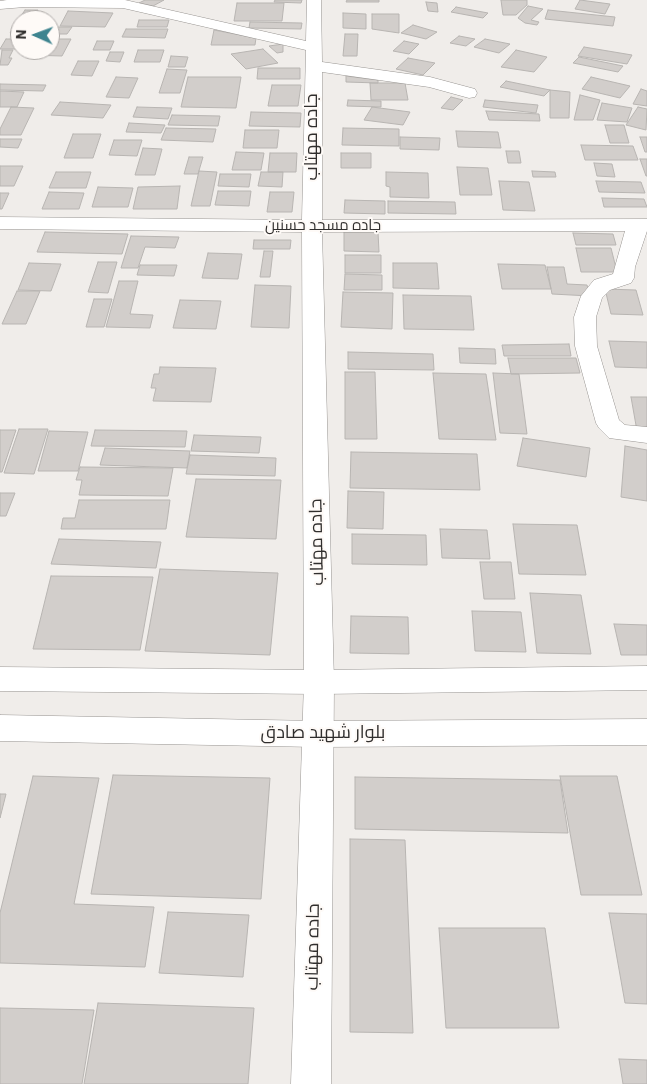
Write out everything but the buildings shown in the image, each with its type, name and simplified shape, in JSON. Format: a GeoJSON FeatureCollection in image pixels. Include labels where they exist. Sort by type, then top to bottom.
{"type":"FeatureCollection","features":[{"type":"Feature","properties":{"kind":"street","name":"جاده مهتاب"},"geometry":{"type":"LineString","coordinates":[[311,1084],[319,682],[312,226],[312,56],[314,0]]}},
{"type":"Feature","properties":{"kind":"street"},"geometry":{"type":"LineString","coordinates":[[1,6],[26,3],[123,4],[312,56],[430,82],[469,93]]}},
{"type":"Feature","properties":{"kind":"street","name":"جاده مسجد حسنین"},"geometry":{"type":"LineString","coordinates":[[0,223],[312,226],[642,225]]}},
{"type":"Feature","properties":{"kind":"street"},"geometry":{"type":"LineString","coordinates":[[642,225],[624,267],[623,278],[602,285],[592,296],[585,316],[586,346],[608,424],[618,432],[647,435]]}},
{"type":"Feature","properties":{"kind":"street"},"geometry":{"type":"LineString","coordinates":[[0,679],[319,682],[647,678]]}},
{"type":"Feature","properties":{"kind":"street","name":"بلوار شهید صادق"},"geometry":{"type":"LineString","coordinates":[[0,728],[318,734],[647,732]]}}]}
